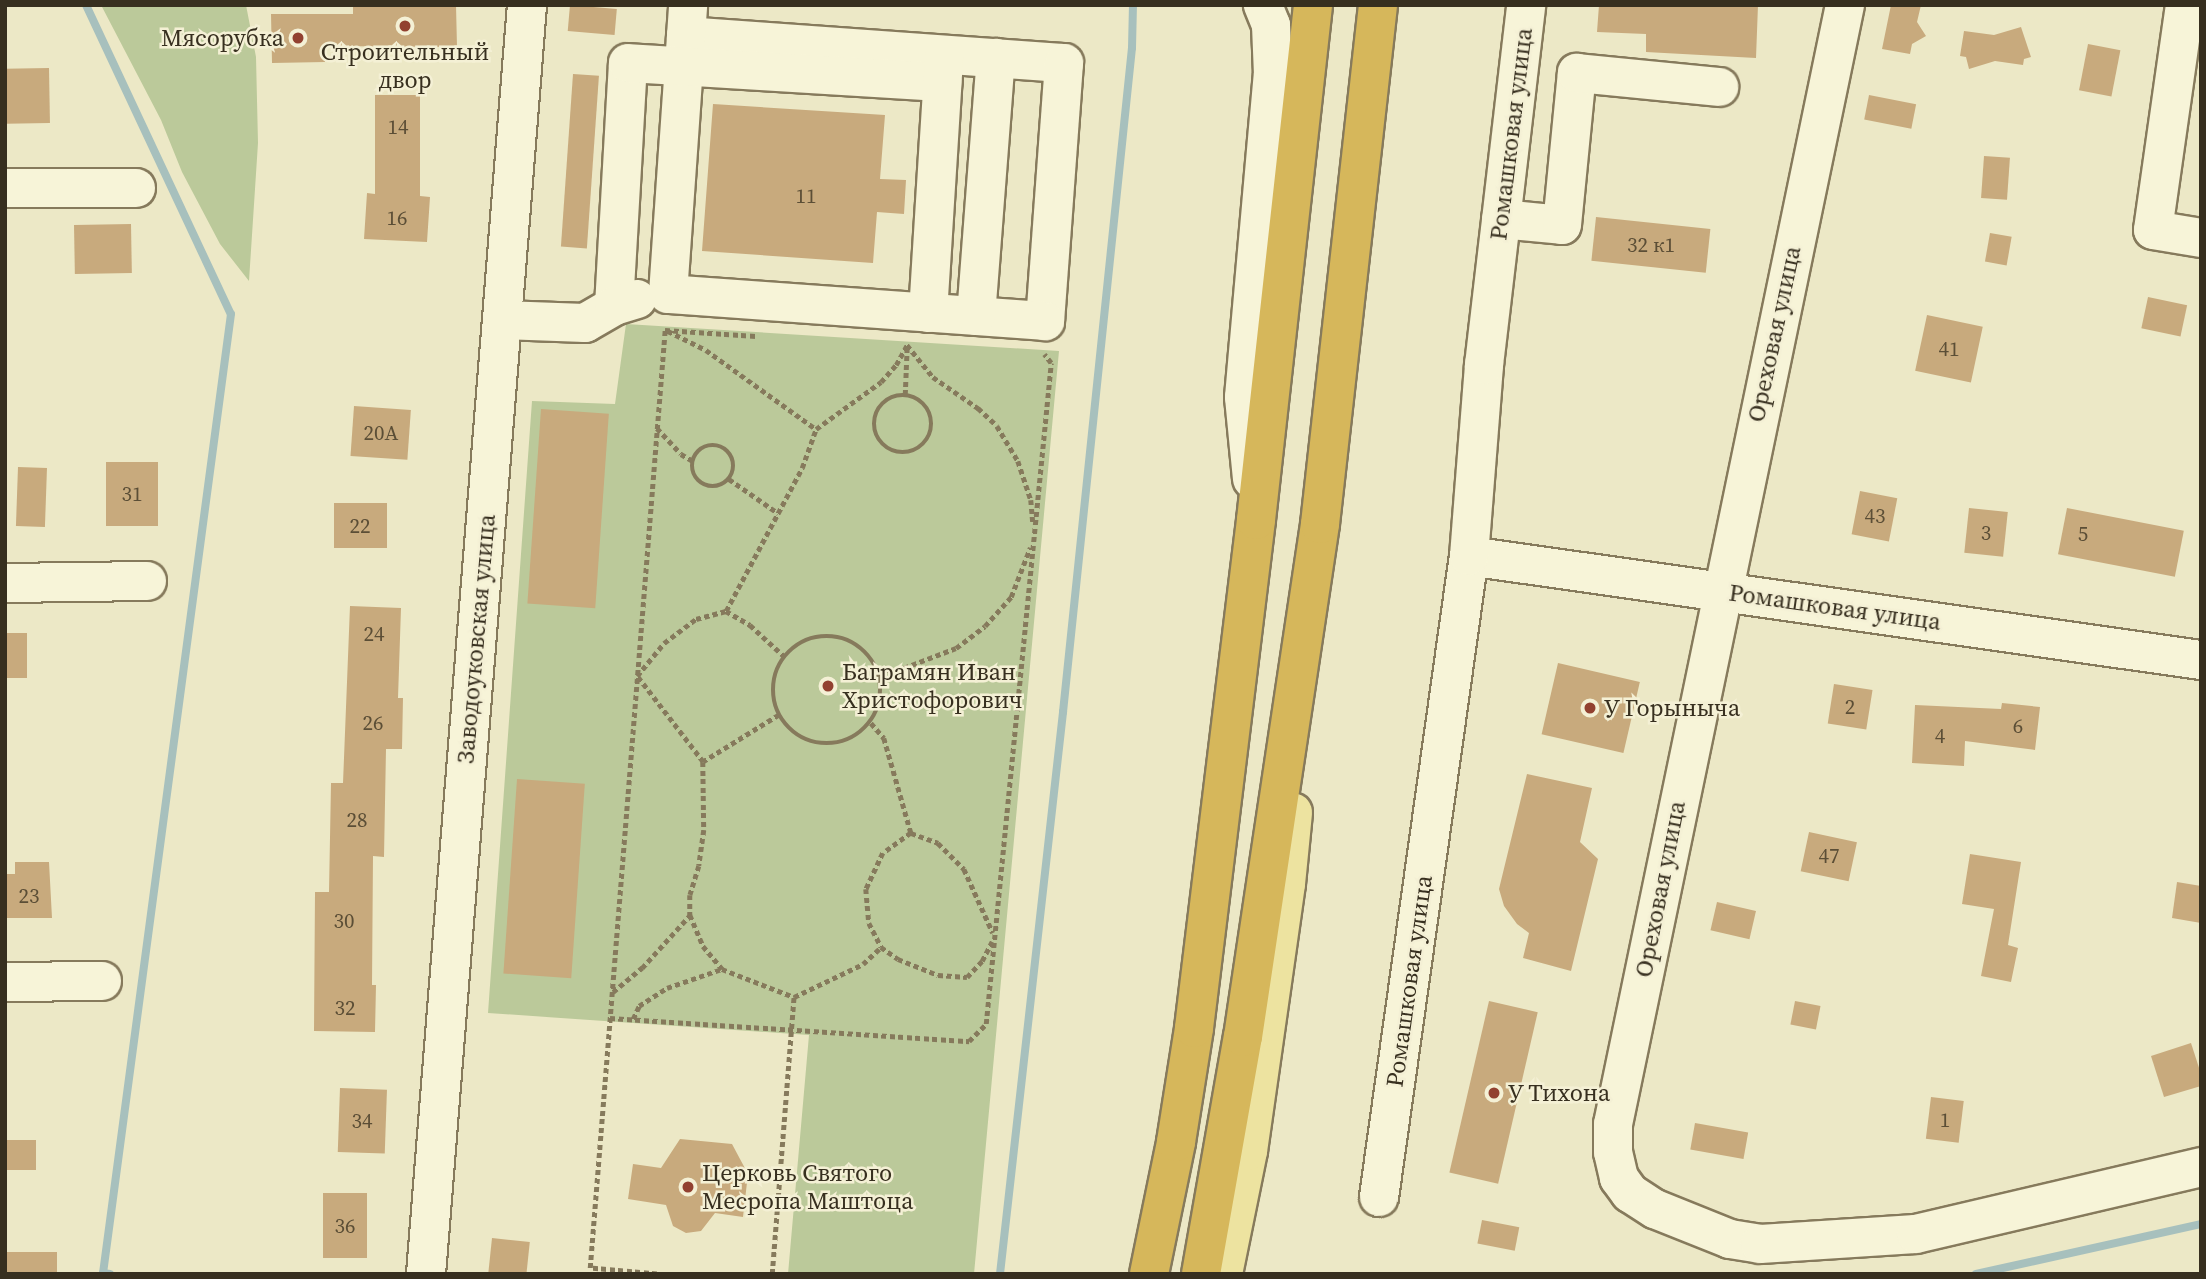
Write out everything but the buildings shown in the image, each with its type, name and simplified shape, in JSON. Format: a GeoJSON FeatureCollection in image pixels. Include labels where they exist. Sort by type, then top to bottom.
{"type":"FeatureCollection","features":[{"type":"Feature","properties":{"kind":"highway"},"geometry":{"type":"LineString","coordinates":[[1148,1265],[1176,1142],[1194,1028],[1256,520],[1313,5]]}},
{"type":"Feature","properties":{"kind":"highway"},"geometry":{"type":"LineString","coordinates":[[1201,1274],[1243,1037],[1320,524],[1378,5]]}},
{"type":"Feature","properties":{"kind":"main road"},"geometry":{"type":"LineString","coordinates":[[1223,1274],[1248,1151],[1286,884],[1320,524]]}},
{"type":"Feature","properties":{"kind":"street","name":"Заводоуковская улица"},"geometry":{"type":"LineString","coordinates":[[426,1274],[527,5]]}},
{"type":"Feature","properties":{"kind":"street"},"geometry":{"type":"LineString","coordinates":[[1256,520],[1244,397],[1273,75],[1271,25],[1263,5]]}},
{"type":"Feature","properties":{"kind":"street","name":"Ромашковая улица"},"geometry":{"type":"LineString","coordinates":[[1379,1197],[1469,556],[1484,365],[1526,5]]}},
{"type":"Feature","properties":{"kind":"street","name":"Ореховая улица"},"geometry":{"type":"LineString","coordinates":[[1845,5],[1721,591],[1613,1124],[1619,1178],[1630,1193],[1656,1209],[1730,1239],[1760,1244],[1916,1234],[2201,1167]]}},
{"type":"Feature","properties":{"kind":"street"},"geometry":{"type":"LineString","coordinates":[[2185,5],[2153,230],[2201,238]]}},
{"type":"Feature","properties":{"kind":"street"},"geometry":{"type":"LineString","coordinates":[[502,320],[585,323],[630,300],[667,312],[924,329],[976,316],[1045,321],[1064,63],[996,58],[943,68],[686,36],[628,63],[614,306]]}},
{"type":"Feature","properties":{"kind":"street"},"geometry":{"type":"LineString","coordinates":[[667,312],[686,36]]}},
{"type":"Feature","properties":{"kind":"street"},"geometry":{"type":"LineString","coordinates":[[976,316],[996,58]]}},
{"type":"Feature","properties":{"kind":"street"},"geometry":{"type":"LineString","coordinates":[[924,329],[943,68]]}},
{"type":"Feature","properties":{"kind":"street"},"geometry":{"type":"LineString","coordinates":[[1501,219],[1562,225],[1577,73],[1719,87]]}},
{"type":"Feature","properties":{"kind":"street"},"geometry":{"type":"LineString","coordinates":[[5,188],[136,188]]}},
{"type":"Feature","properties":{"kind":"street","name":"Ромашковая улица"},"geometry":{"type":"LineString","coordinates":[[1469,556],[2201,660]]}},
{"type":"Feature","properties":{"kind":"street"},"geometry":{"type":"LineString","coordinates":[[5,583],[147,581]]}},
{"type":"Feature","properties":{"kind":"street"},"geometry":{"type":"LineString","coordinates":[[5,982],[102,981]]}},
{"type":"Feature","properties":{"kind":"path"},"geometry":{"type":"LineString","coordinates":[[667,312],[759,336]]}},
{"type":"Feature","properties":{"kind":"path"},"geometry":{"type":"LineString","coordinates":[[657,1274],[590,1268],[667,312]]}},
{"type":"Feature","properties":{"kind":"path"},"geometry":{"type":"LineString","coordinates":[[667,312],[706,349],[816,429]]}},
{"type":"Feature","properties":{"kind":"path"},"geometry":{"type":"LineString","coordinates":[[637,676],[664,643],[696,620],[726,611],[802,468],[816,429],[881,382],[896,365],[907,345],[924,329]]}},
{"type":"Feature","properties":{"kind":"path"},"geometry":{"type":"LineString","coordinates":[[880,677],[956,648],[985,626],[1011,597],[1034,537],[1031,500],[1018,461],[997,426],[978,408],[933,377],[907,345],[893,344]]}},
{"type":"Feature","properties":{"kind":"path"},"geometry":{"type":"LineString","coordinates":[[905,395],[907,345]]}},
{"type":"Feature","properties":{"kind":"path"},"geometry":{"type":"LineString","coordinates":[[610,1018],[969,1041],[986,1024],[1051,363],[1047,356],[1040,352]]}},
{"type":"Feature","properties":{"kind":"path"},"geometry":{"type":"LineString","coordinates":[[905,395],[919,399],[926,406],[932,424],[926,442],[910,453],[900,453],[891,451],[876,438],[873,419],[883,402],[891,397],[905,395]]}},
{"type":"Feature","properties":{"kind":"path"},"geometry":{"type":"LineString","coordinates":[[657,427],[681,454],[693,461]]}},
{"type":"Feature","properties":{"kind":"path"},"geometry":{"type":"LineString","coordinates":[[722,447],[734,463],[729,479],[720,485],[706,485],[696,477],[693,461],[702,448],[722,447]]}},
{"type":"Feature","properties":{"kind":"path"},"geometry":{"type":"LineString","coordinates":[[729,479],[778,513]]}},
{"type":"Feature","properties":{"kind":"path"},"geometry":{"type":"LineString","coordinates":[[726,611],[750,625],[785,657]]}},
{"type":"Feature","properties":{"kind":"path"},"geometry":{"type":"LineString","coordinates":[[830,636],[847,640],[862,648],[873,661],[880,677],[879,709],[871,723],[858,736],[841,743],[823,744],[805,740],[790,730],[779,715],[773,685],[785,657],[797,645],[813,638],[830,636]]}},
{"type":"Feature","properties":{"kind":"path"},"geometry":{"type":"LineString","coordinates":[[637,676],[703,762],[704,830],[699,866],[690,895],[690,915],[702,946],[722,969],[794,997],[863,964],[881,947]]}},
{"type":"Feature","properties":{"kind":"path"},"geometry":{"type":"LineString","coordinates":[[703,762],[779,715]]}},
{"type":"Feature","properties":{"kind":"path"},"geometry":{"type":"LineString","coordinates":[[871,723],[884,738],[911,833]]}},
{"type":"Feature","properties":{"kind":"path"},"geometry":{"type":"LineString","coordinates":[[911,833],[938,843],[964,869],[994,936],[982,961],[967,977],[938,975],[898,959],[881,947],[869,923],[866,889],[883,853],[911,833]]}},
{"type":"Feature","properties":{"kind":"path"},"geometry":{"type":"LineString","coordinates":[[612,993],[642,968],[690,915]]}},
{"type":"Feature","properties":{"kind":"path"},"geometry":{"type":"LineString","coordinates":[[633,1019],[639,1006],[667,988],[722,969]]}},
{"type":"Feature","properties":{"kind":"path"},"geometry":{"type":"LineString","coordinates":[[772,1274],[794,997]]}},
{"type":"Feature","properties":{"kind":"green space"},"geometry":{"type":"Polygon","coordinates":[[[101,5],[246,5],[256,57],[258,143],[249,281],[220,244],[182,172],[161,120],[101,5]]]}},
{"type":"Feature","properties":{"kind":"green space"},"geometry":{"type":"Polygon","coordinates":[[[626,324],[1059,351],[974,1274],[788,1274],[809,1035],[488,1013],[532,401],[615,404],[626,324]]]}},
{"type":"Feature","properties":{"kind":"waterway"},"geometry":{"type":"LineString","coordinates":[[86,5],[231,314],[103,1273],[110,1274]]}},
{"type":"Feature","properties":{"kind":"waterway"},"geometry":{"type":"LineString","coordinates":[[1000,1274],[1063,712],[1132,48],[1133,5]]}},
{"type":"Feature","properties":{"kind":"waterway"},"geometry":{"type":"LineString","coordinates":[[1976,1274],[2201,1224]]}},
{"type":"Feature","properties":{"kind":"place","name":"Строительный двор"},"geometry":{"type":"Point","coordinates":[405,26]}},
{"type":"Feature","properties":{"kind":"place","name":"Мясорубка"},"geometry":{"type":"Point","coordinates":[298,38]}},
{"type":"Feature","properties":{"kind":"place","name":"Баграмян Иван Христофорович"},"geometry":{"type":"Point","coordinates":[828,686]}},
{"type":"Feature","properties":{"kind":"place","name":"У Горыныча"},"geometry":{"type":"Point","coordinates":[1590,708]}},
{"type":"Feature","properties":{"kind":"place","name":"У Тихона"},"geometry":{"type":"Point","coordinates":[1494,1093]}},
{"type":"Feature","properties":{"kind":"place","name":"Церковь Святого Месропа Маштоца"},"geometry":{"type":"Point","coordinates":[688,1187]}}]}
